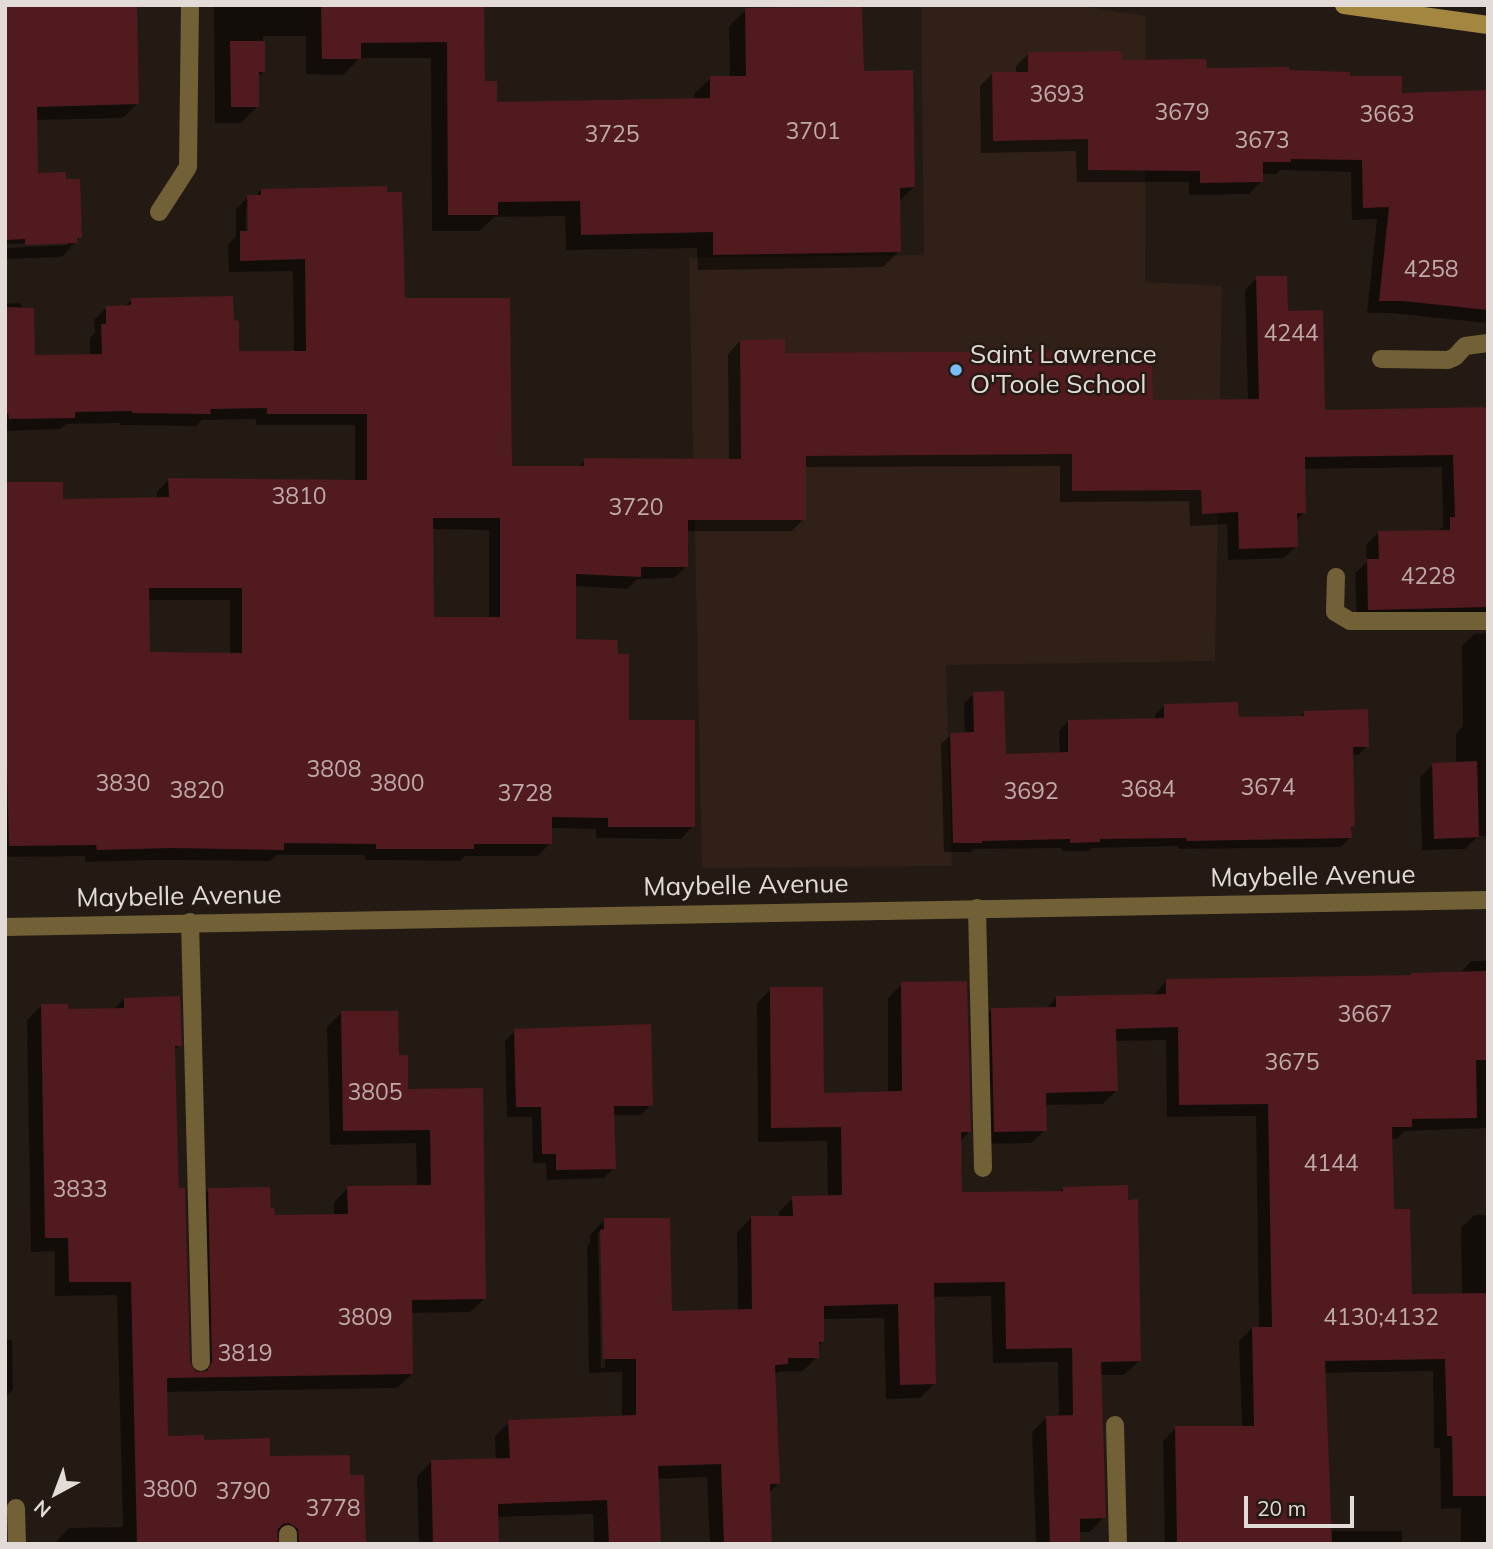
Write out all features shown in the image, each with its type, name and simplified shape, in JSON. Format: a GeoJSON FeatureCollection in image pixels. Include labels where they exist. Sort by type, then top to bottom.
{"type":"FeatureCollection","features":[{"type":"Feature","properties":{"kind":"street"},"geometry":{"type":"LineString","coordinates":[[159,212],[188,167],[190,5]]}},
{"type":"Feature","properties":{"kind":"street"},"geometry":{"type":"LineString","coordinates":[[1344,5],[1488,26]]}},
{"type":"Feature","properties":{"kind":"street"},"geometry":{"type":"LineString","coordinates":[[1381,359],[1448,360],[1455,357],[1465,346],[1488,343]]}},
{"type":"Feature","properties":{"kind":"street"},"geometry":{"type":"LineString","coordinates":[[1336,576],[1335,612],[1350,621],[1488,621]]}},
{"type":"Feature","properties":{"kind":"street","name":"Maybelle Avenue"},"geometry":{"type":"LineString","coordinates":[[5,927],[1488,900]]}},
{"type":"Feature","properties":{"kind":"street"},"geometry":{"type":"LineString","coordinates":[[977,908],[983,1168]]}},
{"type":"Feature","properties":{"kind":"street"},"geometry":{"type":"LineString","coordinates":[[190,922],[201,1362]]}},
{"type":"Feature","properties":{"kind":"street"},"geometry":{"type":"LineString","coordinates":[[1115,1425],[1118,1544]]}},
{"type":"Feature","properties":{"kind":"street"},"geometry":{"type":"LineString","coordinates":[[16,1508],[17,1544]]}},
{"type":"Feature","properties":{"kind":"shaded area","name":"Saint Lawrence O'Toole School"},"geometry":{"type":"Polygon","coordinates":[[[921,5],[1073,5],[1146,16],[1145,282],[1222,286],[1215,661],[946,665],[952,866],[702,868],[689,258],[924,255],[921,5]]]}},
{"type":"Feature","properties":{"kind":"building"},"geometry":{"type":"Polygon","coordinates":[[[5,5],[137,5],[139,104],[37,107],[38,173],[66,172],[66,179],[80,179],[82,238],[77,238],[78,243],[25,245],[25,239],[5,240],[5,5]]]}},
{"type":"Feature","properties":{"kind":"building"},"geometry":{"type":"Polygon","coordinates":[[[321,5],[484,5],[485,81],[497,81],[497,102],[710,98],[710,76],[746,76],[745,8],[862,7],[864,71],[913,70],[915,187],[900,188],[901,252],[713,255],[713,232],[581,235],[580,201],[498,202],[498,215],[448,215],[447,42],[361,43],[361,59],[322,59],[321,5]]]}},
{"type":"Feature","properties":{"kind":"building"},"geometry":{"type":"Polygon","coordinates":[[[230,41],[265,41],[265,72],[259,72],[259,107],[231,107],[230,41]]]}},
{"type":"Feature","properties":{"kind":"building"},"geometry":{"type":"Polygon","coordinates":[[[1121,51],[1122,60],[1206,59],[1207,68],[1289,67],[1289,70],[1350,72],[1350,76],[1402,76],[1402,93],[1488,90],[1488,310],[1379,301],[1389,207],[1363,208],[1362,160],[1291,159],[1291,162],[1263,162],[1263,182],[1200,183],[1200,171],[1088,170],[1088,139],[993,141],[992,72],[1028,72],[1028,52],[1121,51]]]}},
{"type":"Feature","properties":{"kind":"building"},"geometry":{"type":"Polygon","coordinates":[[[387,186],[387,192],[402,192],[405,298],[510,298],[512,466],[584,466],[584,458],[741,459],[740,340],[785,339],[785,353],[1063,351],[1063,364],[1152,364],[1153,400],[1259,399],[1256,276],[1287,276],[1288,311],[1323,310],[1325,410],[1488,407],[1488,607],[1368,610],[1367,559],[1379,559],[1378,531],[1450,530],[1450,517],[1455,517],[1453,455],[1305,457],[1306,513],[1297,513],[1298,547],[1239,549],[1238,512],[1202,514],[1201,490],[1072,491],[1072,454],[806,456],[806,520],[688,520],[688,567],[641,567],[641,577],[576,574],[576,639],[617,640],[618,654],[629,654],[629,720],[695,720],[695,827],[608,827],[608,818],[552,817],[552,844],[474,844],[474,849],[376,849],[376,844],[284,843],[284,850],[97,850],[96,845],[9,846],[5,696],[5,482],[63,482],[63,499],[169,497],[168,478],[367,480],[367,414],[267,414],[267,408],[210,409],[211,414],[75,412],[75,418],[9,419],[8,413],[5,413],[5,307],[34,308],[35,355],[102,354],[101,324],[106,324],[106,306],[131,305],[131,298],[233,296],[234,320],[239,321],[239,351],[306,351],[305,259],[240,261],[240,231],[248,231],[247,195],[261,195],[261,189],[387,186]],[[433,518],[434,617],[500,617],[500,518],[433,518]],[[149,588],[150,652],[242,653],[242,588],[149,588]]]}},
{"type":"Feature","properties":{"kind":"building"},"geometry":{"type":"Polygon","coordinates":[[[1004,691],[1006,754],[1068,752],[1068,720],[1164,718],[1164,704],[1238,702],[1239,717],[1304,716],[1304,711],[1368,709],[1369,747],[1353,747],[1355,826],[1351,827],[1352,838],[1187,841],[1186,838],[1100,839],[1100,842],[1070,843],[1070,839],[953,843],[950,733],[974,732],[973,692],[1004,691]]]}},
{"type":"Feature","properties":{"kind":"building"},"geometry":{"type":"Polygon","coordinates":[[[1477,761],[1479,837],[1434,839],[1432,763],[1477,761]]]}},
{"type":"Feature","properties":{"kind":"building"},"geometry":{"type":"Polygon","coordinates":[[[1488,971],[1488,1060],[1476,1060],[1477,1118],[1412,1119],[1412,1127],[1392,1127],[1394,1209],[1410,1209],[1412,1294],[1488,1293],[1488,1496],[1453,1496],[1452,1436],[1447,1436],[1445,1359],[1325,1361],[1332,1544],[1177,1544],[1175,1426],[1254,1426],[1252,1327],[1272,1327],[1268,1104],[1179,1105],[1178,1027],[1116,1029],[1118,1091],[1046,1093],[1047,1131],[994,1132],[991,1008],[1056,1007],[1056,996],[1166,994],[1166,979],[1488,971]]]}},
{"type":"Feature","properties":{"kind":"building"},"geometry":{"type":"Polygon","coordinates":[[[967,981],[971,1132],[961,1132],[962,1192],[1063,1191],[1063,1187],[1128,1185],[1128,1200],[1138,1199],[1141,1361],[1101,1362],[1106,1518],[1080,1519],[1080,1544],[1050,1544],[1046,1416],[1073,1415],[1072,1348],[1006,1349],[1005,1282],[934,1283],[936,1384],[900,1385],[898,1304],[824,1306],[824,1342],[819,1342],[819,1358],[788,1358],[788,1364],[775,1365],[780,1484],[770,1484],[772,1544],[724,1544],[721,1464],[658,1466],[661,1544],[609,1544],[607,1500],[498,1504],[499,1544],[433,1544],[431,1460],[510,1458],[508,1420],[636,1415],[636,1359],[603,1359],[600,1230],[604,1229],[604,1218],[670,1218],[672,1311],[752,1309],[751,1216],[793,1216],[792,1196],[842,1195],[841,1127],[771,1128],[770,987],[823,987],[824,1093],[902,1091],[901,982],[967,981]]]}},
{"type":"Feature","properties":{"kind":"building"},"geometry":{"type":"Polygon","coordinates":[[[180,996],[182,1046],[175,1046],[178,1166],[179,1188],[185,1188],[190,1362],[196,1372],[207,1371],[212,1362],[208,1188],[270,1187],[271,1208],[274,1208],[275,1215],[348,1214],[347,1186],[431,1185],[430,1130],[343,1131],[341,1011],[398,1011],[399,1055],[408,1055],[408,1089],[483,1088],[486,1299],[412,1300],[413,1374],[167,1378],[168,1436],[204,1435],[204,1440],[270,1438],[270,1456],[350,1455],[350,1475],[364,1475],[366,1544],[299,1544],[298,1529],[289,1523],[278,1529],[277,1544],[137,1544],[131,1282],[69,1282],[68,1238],[45,1238],[41,1004],[68,1004],[68,1009],[124,1008],[124,998],[180,996]]]}},
{"type":"Feature","properties":{"kind":"building"},"geometry":{"type":"Polygon","coordinates":[[[651,1024],[653,1106],[614,1106],[616,1169],[556,1170],[556,1154],[542,1154],[541,1107],[516,1107],[514,1029],[651,1024]]]}},
{"type":"Feature","properties":{"kind":"place","name":"Saint Lawrence O'Toole School"},"geometry":{"type":"Point","coordinates":[956,370]}}]}
